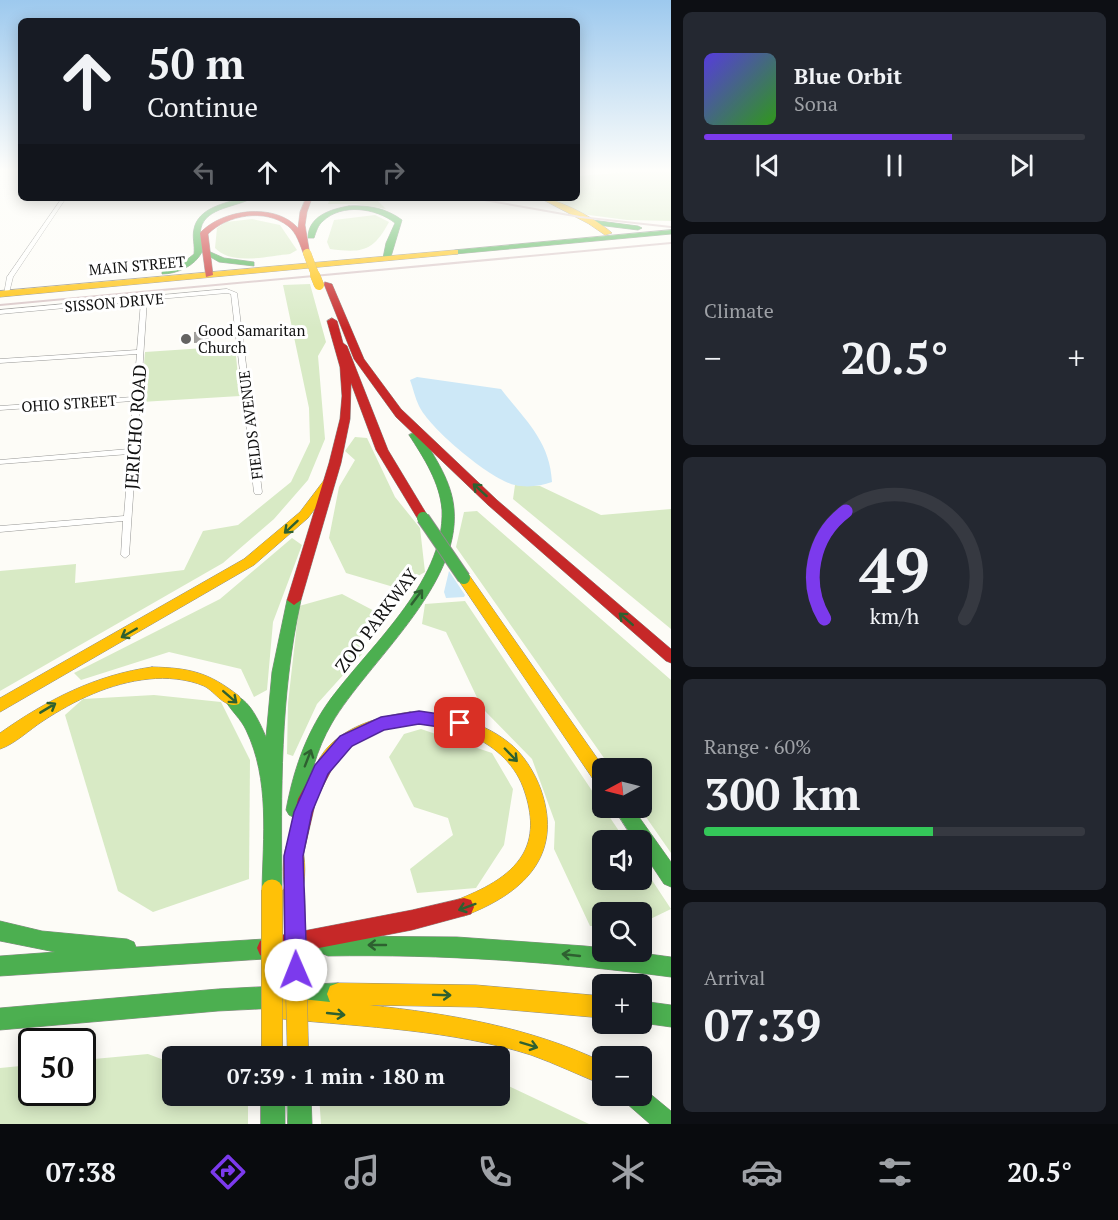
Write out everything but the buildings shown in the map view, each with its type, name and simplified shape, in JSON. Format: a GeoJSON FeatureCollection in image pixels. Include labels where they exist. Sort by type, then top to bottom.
{"type":"FeatureCollection","features":[{"type":"Feature","properties":{"kind":"main road"},"geometry":{"type":"LineString","coordinates":[[199,223],[206,273]]}},
{"type":"Feature","properties":{"kind":"main road"},"geometry":{"type":"LineString","coordinates":[[146,275],[189,265],[203,251],[204,233],[214,223]]}},
{"type":"Feature","properties":{"kind":"main road"},"geometry":{"type":"LineString","coordinates":[[288,223],[306,237],[315,223]]}},
{"type":"Feature","properties":{"kind":"main road","name":"ZOO PARKWAY"},"geometry":{"type":"LineString","coordinates":[[272,1046],[271,793],[281,654],[294,597],[337,458],[346,414],[346,379],[342,346],[303,223]]}},
{"type":"Feature","properties":{"kind":"main road","name":"ZOO PARKWAY"},"geometry":{"type":"LineString","coordinates":[[306,237],[308,223]]}},
{"type":"Feature","properties":{"kind":"main road"},"geometry":{"type":"LineString","coordinates":[[388,252],[398,223]]}},
{"type":"Feature","properties":{"kind":"main road"},"geometry":{"type":"LineString","coordinates":[[557,238],[578,234],[584,230],[587,223]]}},
{"type":"Feature","properties":{"kind":"main road"},"geometry":{"type":"LineString","coordinates":[[588,223],[603,236]]}},
{"type":"Feature","properties":{"kind":"main road"},"geometry":{"type":"LineString","coordinates":[[591,223],[669,229]]}},
{"type":"Feature","properties":{"kind":"main road","name":"MAIN STREET"},"geometry":{"type":"LineString","coordinates":[[4,286],[206,273],[388,252],[557,238],[633,236],[669,229]]}},
{"type":"Feature","properties":{"kind":"main road","name":"MAIN STREET"},"geometry":{"type":"LineString","coordinates":[[4,286],[146,275],[206,273],[268,264],[354,256],[378,250],[388,252],[669,229]]}},
{"type":"Feature","properties":{"kind":"main road"},"geometry":{"type":"LineString","coordinates":[[203,251],[214,258],[226,261],[268,264]]}},
{"type":"Feature","properties":{"kind":"main road","name":"ZOO PARKWAY"},"geometry":{"type":"LineString","coordinates":[[298,1046],[294,856],[297,795],[304,771],[317,736],[343,693],[429,581],[440,561],[449,530],[448,501],[440,473],[426,448],[391,405],[359,359],[323,284]]}},
{"type":"Feature","properties":{"kind":"main road"},"geometry":{"type":"LineString","coordinates":[[342,346],[382,450],[423,518],[592,764]]}},
{"type":"Feature","properties":{"kind":"main road"},"geometry":{"type":"LineString","coordinates":[[391,405],[423,438],[536,541],[671,657]]}},
{"type":"Feature","properties":{"kind":"main road"},"geometry":{"type":"LineString","coordinates":[[0,706],[249,562],[304,515],[329,482]]}},
{"type":"Feature","properties":{"kind":"main road"},"geometry":{"type":"LineString","coordinates":[[0,742],[46,708],[93,686],[148,673],[181,674],[203,680],[220,689],[235,701],[245,714],[261,747],[271,793]]}},
{"type":"Feature","properties":{"kind":"main road"},"geometry":{"type":"LineString","coordinates":[[267,948],[440,915],[479,902],[506,887],[522,873],[535,851],[541,830],[539,809],[523,768],[511,753],[496,741],[460,723],[419,717],[399,719],[362,732],[346,741],[333,754],[317,777],[306,803],[294,856]]}},
{"type":"Feature","properties":{"kind":"main road"},"geometry":{"type":"LineString","coordinates":[[630,818],[671,878]]}},
{"type":"Feature","properties":{"kind":"main road"},"geometry":{"type":"LineString","coordinates":[[0,931],[42,941],[183,954]]}},
{"type":"Feature","properties":{"kind":"main road"},"geometry":{"type":"LineString","coordinates":[[0,966],[342,945],[468,947],[564,954],[671,968]]}},
{"type":"Feature","properties":{"kind":"main road"},"geometry":{"type":"LineString","coordinates":[[0,1019],[216,1001],[348,994],[415,994],[592,1006]]}},
{"type":"Feature","properties":{"kind":"main road"},"geometry":{"type":"LineString","coordinates":[[216,1001],[453,1027],[487,1033],[539,1048],[592,1070]]}},
{"type":"Feature","properties":{"kind":"main road"},"geometry":{"type":"LineString","coordinates":[[652,1013],[671,1016]]}},
{"type":"Feature","properties":{"kind":"main road"},"geometry":{"type":"LineString","coordinates":[[273,1106],[273,1124]]}},
{"type":"Feature","properties":{"kind":"main road"},"geometry":{"type":"LineString","coordinates":[[299,1106],[300,1124]]}},
{"type":"Feature","properties":{"kind":"main road"},"geometry":{"type":"LineString","coordinates":[[647,1106],[668,1124]]}},
{"type":"Feature","properties":{"kind":"street"},"geometry":{"type":"LineString","coordinates":[[4,286],[47,223]]}},
{"type":"Feature","properties":{"kind":"street","name":"SISSON DRIVE"},"geometry":{"type":"LineString","coordinates":[[0,312],[227,291]]}},
{"type":"Feature","properties":{"kind":"street","name":"FIELDS AVENUE"},"geometry":{"type":"LineString","coordinates":[[227,291],[234,293],[258,492]]}},
{"type":"Feature","properties":{"kind":"street","name":"JERICHO ROAD"},"geometry":{"type":"LineString","coordinates":[[125,555],[144,299]]}},
{"type":"Feature","properties":{"kind":"street"},"geometry":{"type":"LineString","coordinates":[[0,361],[140,352]]}},
{"type":"Feature","properties":{"kind":"street","name":"OHIO STREET"},"geometry":{"type":"LineString","coordinates":[[0,408],[138,399]]}},
{"type":"Feature","properties":{"kind":"street"},"geometry":{"type":"LineString","coordinates":[[0,462],[134,451]]}},
{"type":"Feature","properties":{"kind":"street"},"geometry":{"type":"LineString","coordinates":[[0,529],[128,518]]}},
{"type":"Feature","properties":{"kind":"green space"},"geometry":{"type":"Polygon","coordinates":[[[224,223],[280,225],[297,250],[290,254],[261,258],[231,257],[215,248],[217,228],[224,223]]]}},
{"type":"Feature","properties":{"kind":"green space"},"geometry":{"type":"Polygon","coordinates":[[[333,223],[388,223],[378,239],[366,248],[350,251],[330,249],[327,242],[333,223]]]}},
{"type":"Feature","properties":{"kind":"green space"},"geometry":{"type":"Polygon","coordinates":[[[310,284],[326,342],[318,356],[325,439],[308,480],[274,519],[223,563],[0,691],[0,571],[76,564],[75,583],[184,570],[203,531],[238,525],[291,482],[310,442],[309,408],[283,285],[310,284]]]}},
{"type":"Feature","properties":{"kind":"green space"},"geometry":{"type":"Polygon","coordinates":[[[235,346],[240,396],[141,402],[145,352],[235,346]]]}},
{"type":"Feature","properties":{"kind":"green space"},"geometry":{"type":"Polygon","coordinates":[[[355,437],[367,438],[395,497],[420,528],[425,572],[397,588],[346,573],[329,538],[339,487],[355,460],[345,451],[355,437]]]}},
{"type":"Feature","properties":{"kind":"green space"},"geometry":{"type":"Polygon","coordinates":[[[515,485],[540,486],[601,515],[671,509],[671,629],[513,499],[515,485]]]}},
{"type":"Feature","properties":{"kind":"green space"},"geometry":{"type":"Polygon","coordinates":[[[477,511],[671,680],[671,853],[647,818],[652,818],[652,758],[604,758],[456,547],[464,512],[477,511]]]}},
{"type":"Feature","properties":{"kind":"green space"},"geometry":{"type":"Polygon","coordinates":[[[292,538],[302,545],[273,622],[267,690],[254,697],[241,669],[169,652],[81,680],[74,673],[220,599],[292,538]]]}},
{"type":"Feature","properties":{"kind":"green space"},"geometry":{"type":"Polygon","coordinates":[[[342,594],[382,615],[384,625],[360,636],[362,654],[317,704],[293,756],[287,754],[288,703],[299,606],[342,594]]]}},
{"type":"Feature","properties":{"kind":"green space"},"geometry":{"type":"Polygon","coordinates":[[[465,601],[592,791],[592,818],[610,818],[618,830],[592,830],[592,890],[652,890],[652,880],[671,909],[652,918],[652,902],[592,902],[592,926],[590,926],[554,849],[555,822],[532,759],[482,708],[446,632],[422,624],[425,604],[465,601]]]}},
{"type":"Feature","properties":{"kind":"green space"},"geometry":{"type":"Polygon","coordinates":[[[154,695],[221,702],[250,760],[249,879],[153,912],[118,891],[65,715],[83,699],[154,695]]]}},
{"type":"Feature","properties":{"kind":"green space"},"geometry":{"type":"Polygon","coordinates":[[[421,729],[492,753],[513,789],[504,845],[476,888],[417,893],[410,869],[453,835],[448,818],[414,807],[389,757],[404,734],[421,729]]]}},
{"type":"Feature","properties":{"kind":"green space"},"geometry":{"type":"Polygon","coordinates":[[[148,1054],[162,1059],[162,1106],[248,1106],[248,1124],[0,1124],[0,1068],[18,1066],[18,1106],[96,1106],[96,1059],[148,1054]]]}},
{"type":"Feature","properties":{"kind":"green space"},"geometry":{"type":"Polygon","coordinates":[[[510,1087],[589,1124],[321,1124],[320,1106],[510,1106],[510,1087]]]}},
{"type":"Feature","properties":{"kind":"water"},"geometry":{"type":"Polygon","coordinates":[[[417,377],[501,389],[535,432],[547,455],[552,482],[534,486],[515,485],[491,474],[477,464],[448,440],[425,416],[410,380],[417,377]]]}},
{"type":"Feature","properties":{"kind":"water"},"geometry":{"type":"Polygon","coordinates":[[[449,571],[465,595],[464,597],[446,598],[444,592],[449,571]]]}},
{"type":"Feature","properties":{"kind":"railway"},"geometry":{"type":"LineString","coordinates":[[639,223],[671,227]]}},
{"type":"Feature","properties":{"kind":"railway"},"geometry":{"type":"LineString","coordinates":[[0,305],[671,243]]}},
{"type":"Feature","properties":{"kind":"traffic: fast"},"geometry":{"type":"LineString","coordinates":[[165,272],[183,266],[198,254],[197,234],[199,223]]}},
{"type":"Feature","properties":{"kind":"traffic: fast"},"geometry":{"type":"LineString","coordinates":[[311,236],[316,223]]}},
{"type":"Feature","properties":{"kind":"traffic: fast"},"geometry":{"type":"LineString","coordinates":[[387,258],[390,243],[398,223]]}},
{"type":"Feature","properties":{"kind":"traffic: fast"},"geometry":{"type":"LineString","coordinates":[[603,223],[638,228]]}},
{"type":"Feature","properties":{"kind":"traffic: fast"},"geometry":{"type":"LineString","coordinates":[[455,252],[671,232]]}},
{"type":"Feature","properties":{"kind":"traffic: fast"},"geometry":{"type":"LineString","coordinates":[[206,252],[222,260],[251,264]]}},
{"type":"Feature","properties":{"kind":"traffic: fast"},"geometry":{"type":"LineString","coordinates":[[295,810],[308,757],[319,732],[348,687],[407,614],[438,561],[447,535],[448,510],[440,479],[415,435]]}},
{"type":"Feature","properties":{"kind":"traffic: fast"},"geometry":{"type":"LineString","coordinates":[[423,518],[464,578]]}},
{"type":"Feature","properties":{"kind":"traffic: fast"},"geometry":{"type":"LineString","coordinates":[[272,890],[272,780],[276,708],[280,672],[294,600]]}},
{"type":"Feature","properties":{"kind":"traffic: fast"},"geometry":{"type":"LineString","coordinates":[[233,700],[249,720],[260,743],[271,793]]}},
{"type":"Feature","properties":{"kind":"traffic: fast"},"geometry":{"type":"LineString","coordinates":[[630,818],[671,878]]}},
{"type":"Feature","properties":{"kind":"traffic: fast"},"geometry":{"type":"LineString","coordinates":[[0,931],[42,941],[127,949]]}},
{"type":"Feature","properties":{"kind":"traffic: fast"},"geometry":{"type":"LineString","coordinates":[[328,946],[500,949],[671,967]]}},
{"type":"Feature","properties":{"kind":"traffic: fast"},"geometry":{"type":"LineString","coordinates":[[0,966],[280,948]]}},
{"type":"Feature","properties":{"kind":"traffic: fast"},"geometry":{"type":"LineString","coordinates":[[0,1019],[218,1000],[338,994]]}},
{"type":"Feature","properties":{"kind":"traffic: fast"},"geometry":{"type":"LineString","coordinates":[[652,1013],[671,1016]]}},
{"type":"Feature","properties":{"kind":"traffic: fast"},"geometry":{"type":"LineString","coordinates":[[273,1106],[273,1124]]}},
{"type":"Feature","properties":{"kind":"traffic: fast"},"geometry":{"type":"LineString","coordinates":[[299,1106],[300,1124]]}},
{"type":"Feature","properties":{"kind":"traffic: fast"},"geometry":{"type":"LineString","coordinates":[[647,1106],[668,1124]]}},
{"type":"Feature","properties":{"kind":"traffic: slow"},"geometry":{"type":"LineString","coordinates":[[594,223],[608,233]]}},
{"type":"Feature","properties":{"kind":"traffic: slow"},"geometry":{"type":"LineString","coordinates":[[0,294],[455,252]]}},
{"type":"Feature","properties":{"kind":"traffic: slow"},"geometry":{"type":"LineString","coordinates":[[307,253],[319,285]]}},
{"type":"Feature","properties":{"kind":"traffic: slow"},"geometry":{"type":"LineString","coordinates":[[0,706],[249,562],[304,515],[329,482]]}},
{"type":"Feature","properties":{"kind":"traffic: slow"},"geometry":{"type":"LineString","coordinates":[[464,578],[592,764]]}},
{"type":"Feature","properties":{"kind":"traffic: slow"},"geometry":{"type":"LineString","coordinates":[[0,742],[71,697],[125,676],[152,672],[180,674],[207,681],[233,700]]}},
{"type":"Feature","properties":{"kind":"traffic: slow"},"geometry":{"type":"LineString","coordinates":[[326,763],[343,744],[363,731],[386,722],[410,718],[434,719],[458,724],[481,733],[502,746],[511,755],[528,780],[538,808],[540,828],[536,846],[528,862],[516,876],[484,899],[464,907]]}},
{"type":"Feature","properties":{"kind":"traffic: slow"},"geometry":{"type":"LineString","coordinates":[[294,850],[294,889]]}},
{"type":"Feature","properties":{"kind":"traffic: slow"},"geometry":{"type":"LineString","coordinates":[[294,889],[298,1046]]}},
{"type":"Feature","properties":{"kind":"traffic: slow"},"geometry":{"type":"LineString","coordinates":[[272,890],[272,1046]]}},
{"type":"Feature","properties":{"kind":"traffic: slow"},"geometry":{"type":"LineString","coordinates":[[338,994],[476,996],[592,1006]]}},
{"type":"Feature","properties":{"kind":"traffic: slow"},"geometry":{"type":"LineString","coordinates":[[283,1008],[405,1020],[489,1033],[568,1057],[592,1069]]}},
{"type":"Feature","properties":{"kind":"traffic: jam"},"geometry":{"type":"LineString","coordinates":[[209,275],[204,233],[216,223]]}},
{"type":"Feature","properties":{"kind":"traffic: jam"},"geometry":{"type":"LineString","coordinates":[[289,223],[302,239]]}},
{"type":"Feature","properties":{"kind":"traffic: jam"},"geometry":{"type":"LineString","coordinates":[[302,223],[307,253]]}},
{"type":"Feature","properties":{"kind":"traffic: jam"},"geometry":{"type":"LineString","coordinates":[[328,284],[359,359],[400,415]]}},
{"type":"Feature","properties":{"kind":"traffic: jam"},"geometry":{"type":"LineString","coordinates":[[294,600],[335,463],[345,419],[347,396],[345,367],[332,321]]}},
{"type":"Feature","properties":{"kind":"traffic: jam"},"geometry":{"type":"LineString","coordinates":[[342,346],[382,450],[423,518]]}},
{"type":"Feature","properties":{"kind":"traffic: jam"},"geometry":{"type":"LineString","coordinates":[[391,405],[493,503],[671,657]]}},
{"type":"Feature","properties":{"kind":"traffic: jam"},"geometry":{"type":"LineString","coordinates":[[294,856],[307,799],[326,763]]}},
{"type":"Feature","properties":{"kind":"traffic: jam"},"geometry":{"type":"LineString","coordinates":[[267,948],[412,920],[464,907]]}},
{"type":"Feature","properties":{"kind":"place","name":"Good Samaritan Church"},"geometry":{"type":"Point","coordinates":[186,339]}},
{"type":"Feature","properties":{"kind":"route"},"geometry":{"type":"LineString","coordinates":[[296,970],[294,856],[303,812],[321,770],[346,741],[369,728],[399,719],[419,717],[460,723]]}}]}
